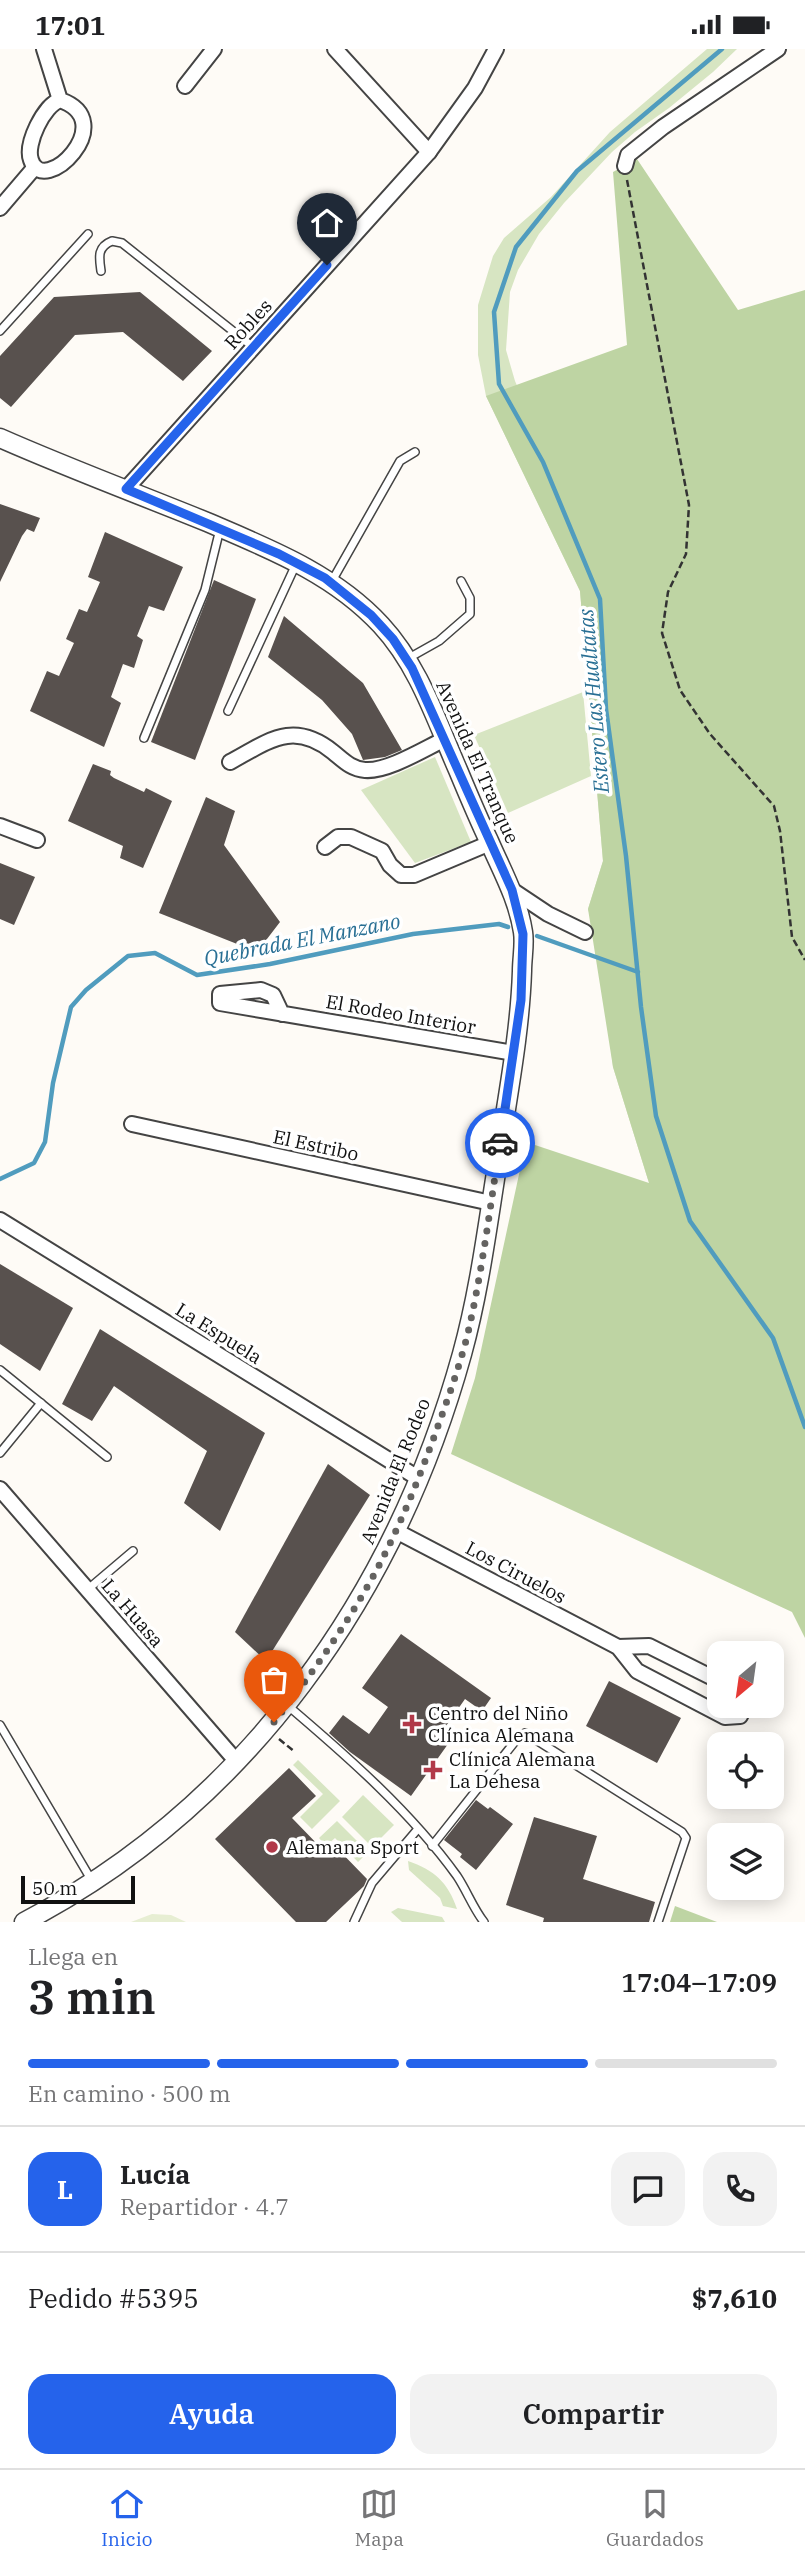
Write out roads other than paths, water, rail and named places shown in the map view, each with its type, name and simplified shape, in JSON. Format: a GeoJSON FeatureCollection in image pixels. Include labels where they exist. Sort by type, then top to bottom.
{"type":"FeatureCollection","features":[{"type":"Feature","properties":{"kind":"street"},"geometry":{"type":"LineString","coordinates":[[44,49],[60,100],[75,109],[83,134],[79,148],[72,156],[52,169],[43,171],[34,167],[30,156],[36,130],[49,107],[60,100]]}},
{"type":"Feature","properties":{"kind":"street"},"geometry":{"type":"LineString","coordinates":[[185,86],[214,49]]}},
{"type":"Feature","properties":{"kind":"street"},"geometry":{"type":"LineString","coordinates":[[335,49],[429,152]]}},
{"type":"Feature","properties":{"kind":"street","name":"Robles"},"geometry":{"type":"LineString","coordinates":[[126,489],[429,152],[475,88],[495,49]]}},
{"type":"Feature","properties":{"kind":"street"},"geometry":{"type":"LineString","coordinates":[[625,166],[628,155],[663,127],[778,49]]}},
{"type":"Feature","properties":{"kind":"street"},"geometry":{"type":"LineString","coordinates":[[0,208],[34,167]]}},
{"type":"Feature","properties":{"kind":"street","name":"Avenida El Tranque"},"geometry":{"type":"LineString","coordinates":[[0,438],[297,562],[331,582],[371,615],[387,631],[421,685],[512,890]]}},
{"type":"Feature","properties":{"kind":"street"},"geometry":{"type":"LineString","coordinates":[[230,762],[276,737],[294,734],[323,744],[350,766],[374,770],[444,739]]}},
{"type":"Feature","properties":{"kind":"street"},"geometry":{"type":"LineString","coordinates":[[0,826],[37,840]]}},
{"type":"Feature","properties":{"kind":"street"},"geometry":{"type":"LineString","coordinates":[[325,848],[338,837],[351,837],[382,851],[390,865],[401,875],[414,875],[489,843]]}},
{"type":"Feature","properties":{"kind":"street"},"geometry":{"type":"LineString","coordinates":[[512,890],[548,914],[585,932]]}},
{"type":"Feature","properties":{"kind":"street","name":"Avenida El Rodeo"},"geometry":{"type":"LineString","coordinates":[[24,1922],[93,1883],[153,1839],[237,1762],[287,1705],[347,1619],[396,1531],[461,1357],[475,1295],[521,1000],[523,934],[512,890]]}},
{"type":"Feature","properties":{"kind":"street","name":"El Rodeo Interior"},"geometry":{"type":"LineString","coordinates":[[282,1014],[514,1053]]}},
{"type":"Feature","properties":{"kind":"street","name":"El Estribo"},"geometry":{"type":"LineString","coordinates":[[132,1124],[491,1203]]}},
{"type":"Feature","properties":{"kind":"street","name":"La Espuela"},"geometry":{"type":"LineString","coordinates":[[0,1220],[418,1478]]}},
{"type":"Feature","properties":{"kind":"street","name":"La Huasa"},"geometry":{"type":"LineString","coordinates":[[0,1489],[237,1762]]}},
{"type":"Feature","properties":{"kind":"street","name":"Los Ciruelos"},"geometry":{"type":"LineString","coordinates":[[396,1531],[618,1647],[637,1671],[707,1708]]}},
{"type":"Feature","properties":{"kind":"street","name":"Los Ciruelos"},"geometry":{"type":"LineString","coordinates":[[618,1647],[649,1646],[707,1675]]}},
{"type":"Feature","properties":{"kind":"lane"},"geometry":{"type":"LineString","coordinates":[[0,331],[88,234]]}},
{"type":"Feature","properties":{"kind":"lane"},"geometry":{"type":"LineString","coordinates":[[101,271],[101,249],[112,241],[122,243],[253,347]]}},
{"type":"Feature","properties":{"kind":"lane"},"geometry":{"type":"LineString","coordinates":[[331,582],[400,461],[415,452]]}},
{"type":"Feature","properties":{"kind":"lane"},"geometry":{"type":"LineString","coordinates":[[144,738],[205,590],[220,528]]}},
{"type":"Feature","properties":{"kind":"lane"},"geometry":{"type":"LineString","coordinates":[[228,711],[297,562]]}},
{"type":"Feature","properties":{"kind":"lane"},"geometry":{"type":"LineString","coordinates":[[406,659],[439,641],[470,614],[470,598],[461,581]]}},
{"type":"Feature","properties":{"kind":"lane"},"geometry":{"type":"LineString","coordinates":[[0,1370],[107,1457]]}},
{"type":"Feature","properties":{"kind":"lane"},"geometry":{"type":"LineString","coordinates":[[0,1453],[41,1403]]}},
{"type":"Feature","properties":{"kind":"lane"},"geometry":{"type":"LineString","coordinates":[[87,1590],[134,1551]]}},
{"type":"Feature","properties":{"kind":"lane"},"geometry":{"type":"LineString","coordinates":[[287,1705],[349,1758],[418,1830],[457,1875],[484,1922]]}},
{"type":"Feature","properties":{"kind":"lane"},"geometry":{"type":"LineString","coordinates":[[0,1725],[93,1883]]}},
{"type":"Feature","properties":{"kind":"lane"},"geometry":{"type":"LineString","coordinates":[[432,1846],[520,1735],[531,1735],[682,1832],[686,1838],[658,1922]]}},
{"type":"Feature","properties":{"kind":"lane"},"geometry":{"type":"LineString","coordinates":[[354,1922],[372,1883],[418,1830]]}},
{"type":"Feature","properties":{"kind":"waterway","name":"Estero Las Hualtatas"},"geometry":{"type":"LineString","coordinates":[[722,49],[577,171],[516,247],[494,312],[499,384],[543,462],[600,599],[606,709],[656,1116],[690,1221],[773,1338],[805,1427]]}},
{"type":"Feature","properties":{"kind":"waterway","name":"Quebrada El Manzano"},"geometry":{"type":"LineString","coordinates":[[0,1179],[34,1163],[45,1142],[53,1083],[71,1007],[86,990],[128,956],[155,953],[197,975],[270,964],[413,934],[499,924],[508,927]]}},
{"type":"Feature","properties":{"kind":"waterway","name":"Quebrada El Manzano"},"geometry":{"type":"LineString","coordinates":[[537,936],[638,972]]}},
{"type":"Feature","properties":{"kind":"place","name":"Centro del Niño Clínica Alemana"},"geometry":{"type":"Point","coordinates":[412,1724]}},
{"type":"Feature","properties":{"kind":"place","name":"Clínica Alemana La Dehesa"},"geometry":{"type":"Point","coordinates":[433,1770]}},
{"type":"Feature","properties":{"kind":"place","name":"Alemana Sport"},"geometry":{"type":"Point","coordinates":[272,1847]}}]}
